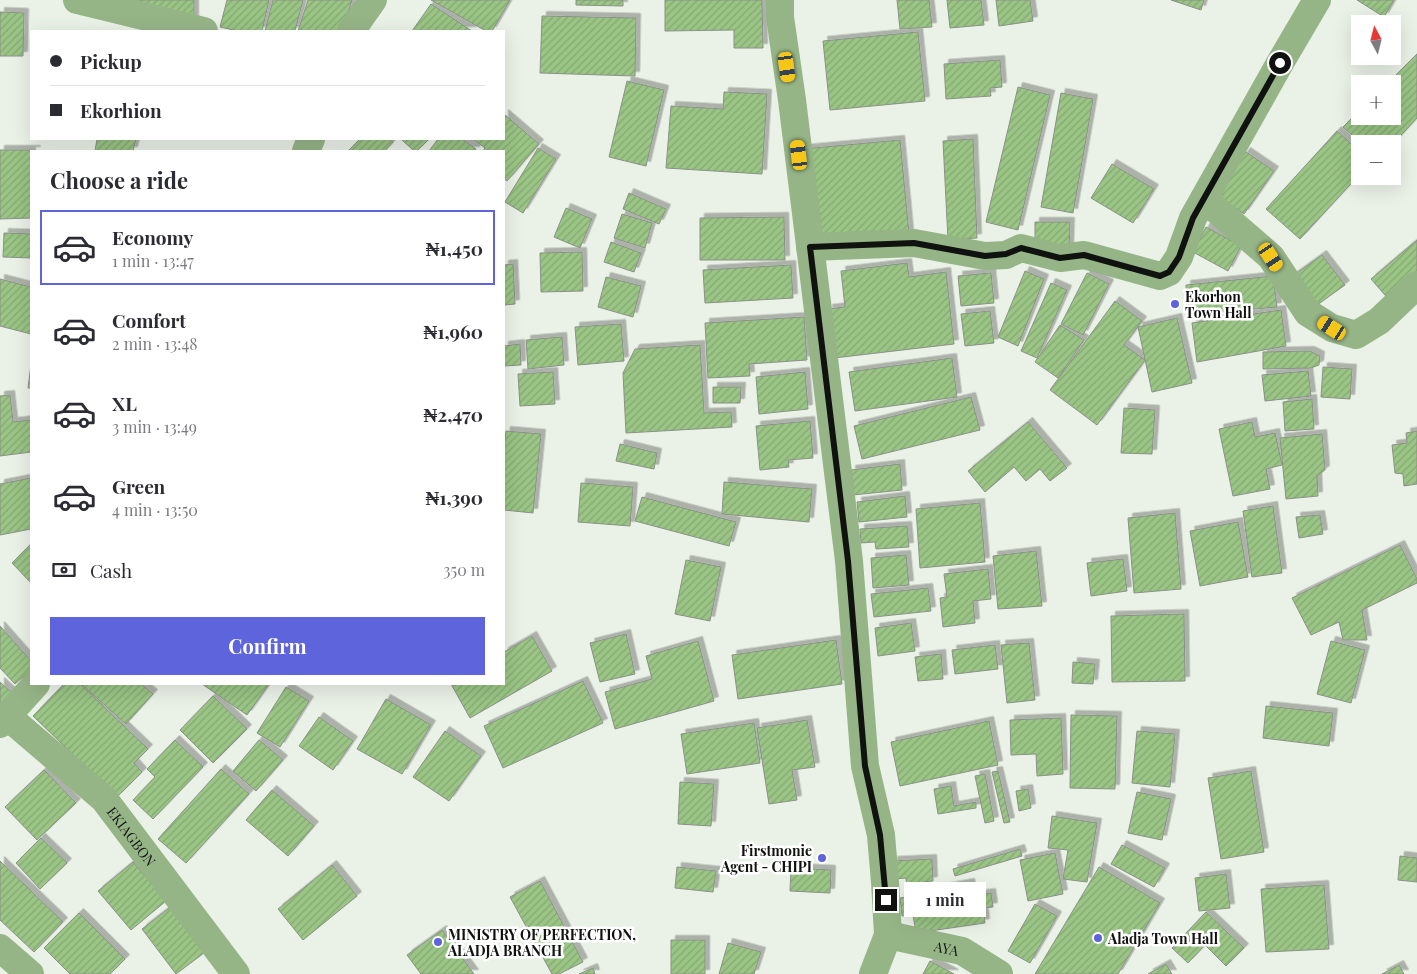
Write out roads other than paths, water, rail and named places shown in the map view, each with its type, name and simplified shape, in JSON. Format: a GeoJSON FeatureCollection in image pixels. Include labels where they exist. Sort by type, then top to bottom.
{"type":"FeatureCollection","features":[{"type":"Feature","properties":{"kind":"street"},"geometry":{"type":"LineString","coordinates":[[77,0],[200,30]]}},
{"type":"Feature","properties":{"kind":"street"},"geometry":{"type":"LineString","coordinates":[[352,30],[373,0]]}},
{"type":"Feature","properties":{"kind":"street"},"geometry":{"type":"LineString","coordinates":[[780,0],[780,16],[848,561],[865,766],[880,835],[885,882],[888,935],[873,974]]}},
{"type":"Feature","properties":{"kind":"street"},"geometry":{"type":"LineString","coordinates":[[810,247],[914,243],[985,256],[1006,254],[1021,248],[1060,258],[1084,255],[1160,276],[1169,272],[1179,257],[1193,218],[1317,0]]}},
{"type":"Feature","properties":{"kind":"street"},"geometry":{"type":"LineString","coordinates":[[1204,199],[1271,257],[1308,313],[1332,328],[1356,336],[1379,321],[1417,285]]}},
{"type":"Feature","properties":{"kind":"street"},"geometry":{"type":"LineString","coordinates":[[3,720],[35,685]]}},
{"type":"Feature","properties":{"kind":"street","name":"EKIAGBON"},"geometry":{"type":"LineString","coordinates":[[3,720],[104,799],[236,974]]}},
{"type":"Feature","properties":{"kind":"street","name":"AYA"},"geometry":{"type":"LineString","coordinates":[[888,935],[962,951],[999,974]]}},
{"type":"Feature","properties":{"kind":"street"},"geometry":{"type":"LineString","coordinates":[[0,948],[30,974]]}},
{"type":"Feature","properties":{"kind":"place","name":"Ekorhon Town Hall"},"geometry":{"type":"Point","coordinates":[1175,304]}},
{"type":"Feature","properties":{"kind":"place","name":"Firstmonie Agent - CHIPI"},"geometry":{"type":"Point","coordinates":[822,858]}},
{"type":"Feature","properties":{"kind":"place","name":"Aladja Town Hall"},"geometry":{"type":"Point","coordinates":[1098,938]}},
{"type":"Feature","properties":{"kind":"place","name":"MINISTRY OF PERFECTION, ALADJA BRANCH"},"geometry":{"type":"Point","coordinates":[438,942]}}]}
